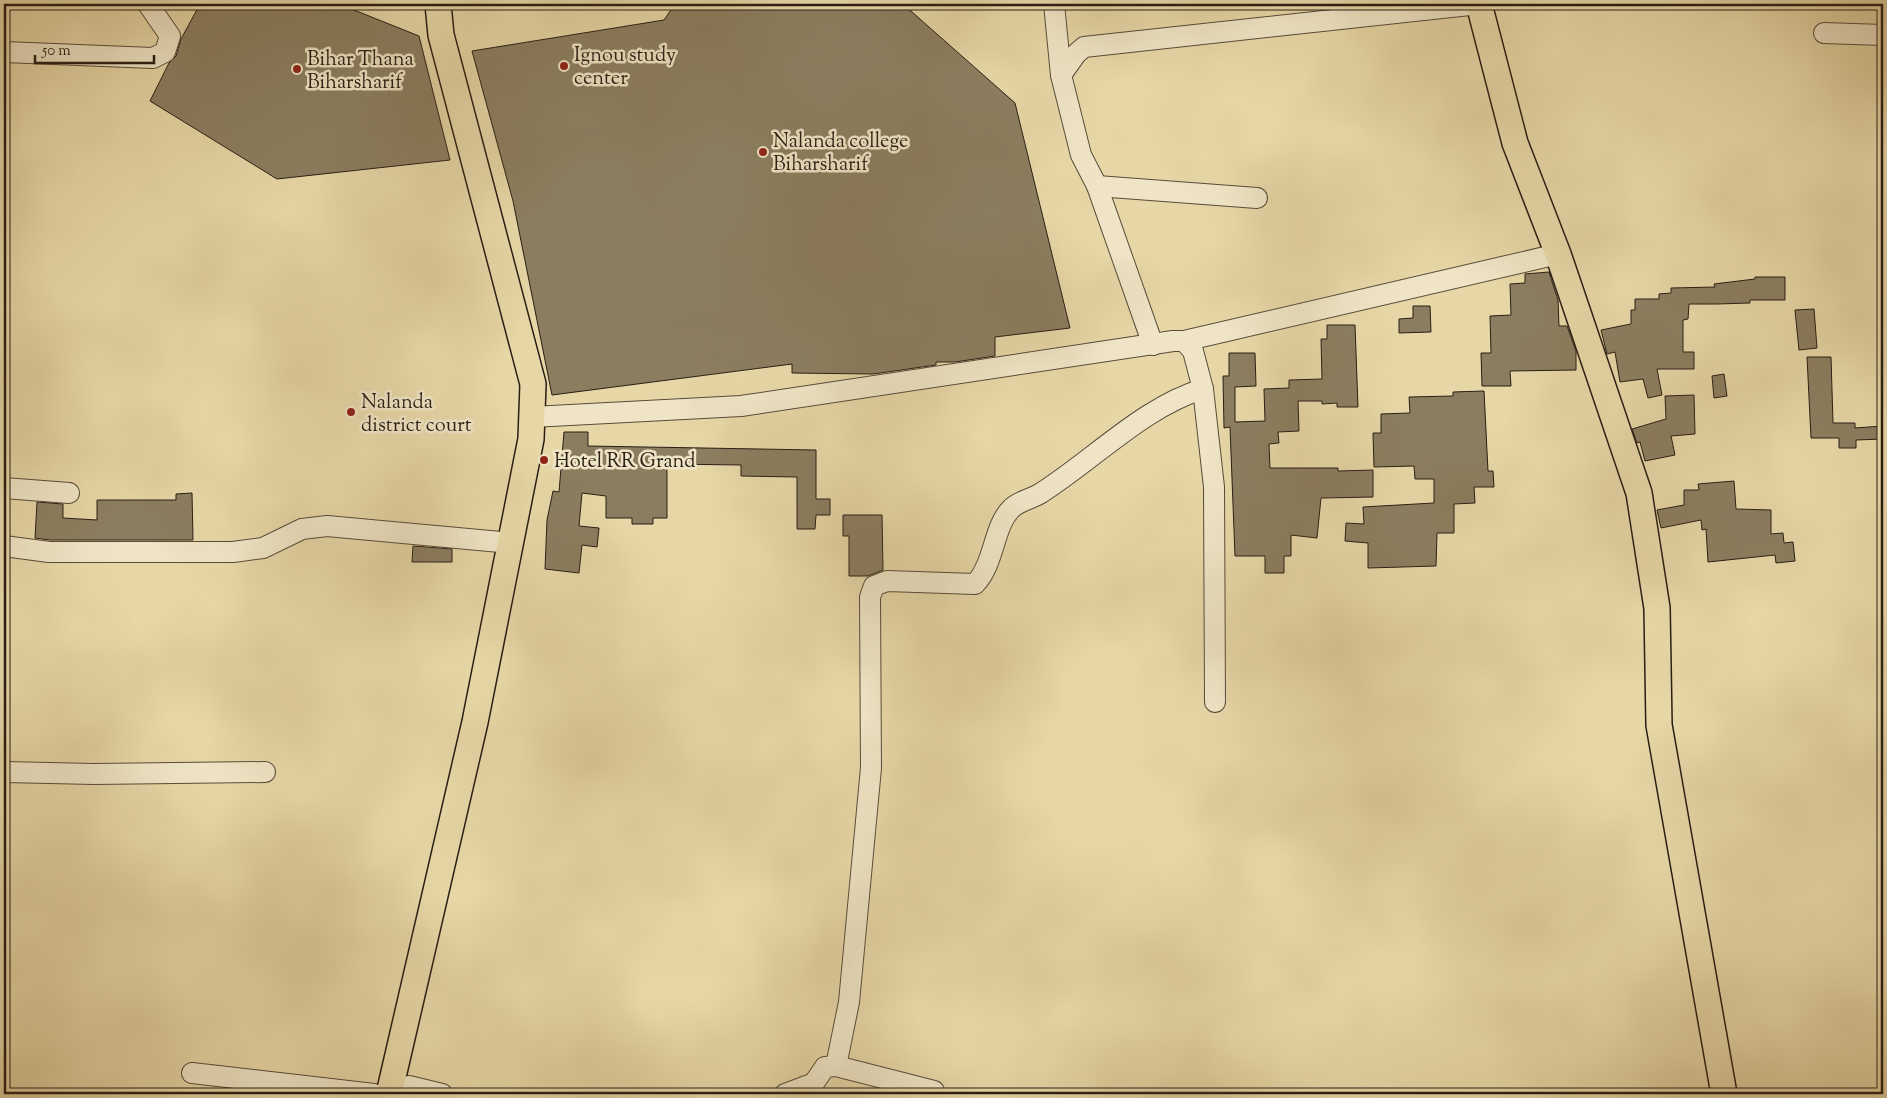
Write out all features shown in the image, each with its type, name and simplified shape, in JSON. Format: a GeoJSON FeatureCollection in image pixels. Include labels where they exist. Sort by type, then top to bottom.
{"type":"FeatureCollection","features":[{"type":"Feature","properties":{"kind":"main road"},"geometry":{"type":"LineString","coordinates":[[391,1094],[475,722],[531,440],[532,417],[532,384],[440,34],[438,4]]}},
{"type":"Feature","properties":{"kind":"main road"},"geometry":{"type":"LineString","coordinates":[[1479,4],[1515,143],[1558,254],[1639,493],[1657,608],[1659,725],[1724,1094]]}},
{"type":"Feature","properties":{"kind":"street"},"geometry":{"type":"LineString","coordinates":[[4,52],[153,58],[165,52],[170,36],[148,4]]}},
{"type":"Feature","properties":{"kind":"street"},"geometry":{"type":"LineString","coordinates":[[1054,4],[1061,75],[1081,155],[1097,186],[1153,345]]}},
{"type":"Feature","properties":{"kind":"street"},"geometry":{"type":"LineString","coordinates":[[1061,75],[1076,54],[1084,47],[1479,4]]}},
{"type":"Feature","properties":{"kind":"street"},"geometry":{"type":"LineString","coordinates":[[1824,34],[1883,35]]}},
{"type":"Feature","properties":{"kind":"street"},"geometry":{"type":"LineString","coordinates":[[1097,186],[1257,198]]}},
{"type":"Feature","properties":{"kind":"street"},"geometry":{"type":"LineString","coordinates":[[532,417],[741,406],[1184,342],[1558,254]]}},
{"type":"Feature","properties":{"kind":"street"},"geometry":{"type":"LineString","coordinates":[[1184,342],[1193,351],[1203,389],[1214,487],[1215,702]]}},
{"type":"Feature","properties":{"kind":"street"},"geometry":{"type":"LineString","coordinates":[[836,1066],[849,1002],[871,768],[870,597],[874,586],[887,581],[975,584],[984,574],[1011,509],[1040,494],[1169,401],[1203,389]]}},
{"type":"Feature","properties":{"kind":"street"},"geometry":{"type":"LineString","coordinates":[[4,488],[70,493]]}},
{"type":"Feature","properties":{"kind":"street"},"geometry":{"type":"LineString","coordinates":[[4,546],[49,552],[233,552],[263,548],[302,529],[327,526],[511,543]]}},
{"type":"Feature","properties":{"kind":"street"},"geometry":{"type":"LineString","coordinates":[[4,772],[103,774],[264,772]]}},
{"type":"Feature","properties":{"kind":"street"},"geometry":{"type":"LineString","coordinates":[[785,1094],[814,1084],[825,1068],[836,1066],[934,1090]]}},
{"type":"Feature","properties":{"kind":"street"},"geometry":{"type":"LineString","coordinates":[[192,1073],[374,1094]]}},
{"type":"Feature","properties":{"kind":"street"},"geometry":{"type":"LineString","coordinates":[[391,1094],[409,1086],[442,1094]]}},
{"type":"Feature","properties":{"kind":"building","name":"Bihar Thana Biharsharif"},"geometry":{"type":"Polygon","coordinates":[[[200,4],[339,4],[419,36],[450,160],[277,179],[150,101],[169,63],[176,56],[181,39],[200,4]]]}},
{"type":"Feature","properties":{"kind":"building","name":"Nalanda college Biharsharif"},"geometry":{"type":"Polygon","coordinates":[[[675,4],[903,4],[1015,103],[1070,328],[995,337],[995,356],[955,362],[936,362],[936,365],[873,374],[792,373],[792,364],[552,395],[513,201],[472,51],[664,20],[675,4]]]}},
{"type":"Feature","properties":{"kind":"building"},"geometry":{"type":"Polygon","coordinates":[[[1549,272],[1558,300],[1559,326],[1567,326],[1576,351],[1576,370],[1510,371],[1511,386],[1482,386],[1481,353],[1491,353],[1490,316],[1511,315],[1510,284],[1525,283],[1525,274],[1549,272]]]}},
{"type":"Feature","properties":{"kind":"building"},"geometry":{"type":"Polygon","coordinates":[[[1755,277],[1785,277],[1785,300],[1750,300],[1750,303],[1689,304],[1688,319],[1683,320],[1683,352],[1694,352],[1694,369],[1657,369],[1662,395],[1648,398],[1643,379],[1620,382],[1615,352],[1607,354],[1601,330],[1631,324],[1631,310],[1635,310],[1635,299],[1659,299],[1659,294],[1671,293],[1671,288],[1715,287],[1714,284],[1755,279],[1755,277]]]}},
{"type":"Feature","properties":{"kind":"building"},"geometry":{"type":"Polygon","coordinates":[[[1413,306],[1430,306],[1431,332],[1399,333],[1399,319],[1413,318],[1413,306]]]}},
{"type":"Feature","properties":{"kind":"building"},"geometry":{"type":"Polygon","coordinates":[[[1814,309],[1817,348],[1799,350],[1795,310],[1814,309]]]}},
{"type":"Feature","properties":{"kind":"building"},"geometry":{"type":"Polygon","coordinates":[[[1327,325],[1355,325],[1358,407],[1337,407],[1337,403],[1322,404],[1322,401],[1298,401],[1299,431],[1278,432],[1279,443],[1269,444],[1270,468],[1338,468],[1338,471],[1373,470],[1373,497],[1321,498],[1317,538],[1291,535],[1291,556],[1284,556],[1284,573],[1265,573],[1265,556],[1235,556],[1230,427],[1224,428],[1223,376],[1229,376],[1229,353],[1255,353],[1256,386],[1235,387],[1235,422],[1265,421],[1264,389],[1289,388],[1289,380],[1322,379],[1321,339],[1327,339],[1327,325]]]}},
{"type":"Feature","properties":{"kind":"building"},"geometry":{"type":"Polygon","coordinates":[[[1807,357],[1831,357],[1833,423],[1855,423],[1855,428],[1883,426],[1883,439],[1856,440],[1856,448],[1839,448],[1839,438],[1811,438],[1807,357]]]}},
{"type":"Feature","properties":{"kind":"building"},"geometry":{"type":"Polygon","coordinates":[[[1724,374],[1727,396],[1714,398],[1712,376],[1724,374]]]}},
{"type":"Feature","properties":{"kind":"building"},"geometry":{"type":"Polygon","coordinates":[[[1484,391],[1488,471],[1493,471],[1494,487],[1474,487],[1475,503],[1454,504],[1454,533],[1437,533],[1436,566],[1368,568],[1368,543],[1345,541],[1346,523],[1364,524],[1363,507],[1434,503],[1434,479],[1415,479],[1414,466],[1374,467],[1373,433],[1381,433],[1381,414],[1410,413],[1409,397],[1453,396],[1453,392],[1484,391]]]}},
{"type":"Feature","properties":{"kind":"building"},"geometry":{"type":"Polygon","coordinates":[[[1694,395],[1695,434],[1671,436],[1675,455],[1645,461],[1640,442],[1637,443],[1632,429],[1666,419],[1665,396],[1694,395]]]}},
{"type":"Feature","properties":{"kind":"building"},"geometry":{"type":"Polygon","coordinates":[[[564,432],[588,432],[588,446],[816,450],[816,499],[830,499],[830,515],[816,515],[815,529],[797,529],[797,477],[741,476],[741,465],[667,464],[667,518],[653,518],[653,524],[632,524],[632,518],[606,518],[606,496],[582,493],[579,526],[599,528],[597,547],[582,545],[579,573],[545,569],[547,520],[553,491],[559,492],[564,432]]]}},
{"type":"Feature","properties":{"kind":"building"},"geometry":{"type":"Polygon","coordinates":[[[1734,481],[1736,509],[1771,510],[1771,534],[1783,533],[1784,543],[1793,542],[1795,561],[1776,563],[1775,555],[1708,562],[1706,529],[1702,530],[1701,520],[1661,528],[1657,510],[1684,505],[1684,490],[1699,490],[1698,484],[1734,481]]]}},
{"type":"Feature","properties":{"kind":"building"},"geometry":{"type":"Polygon","coordinates":[[[192,493],[193,540],[50,540],[35,538],[37,502],[63,504],[63,518],[97,520],[97,500],[176,500],[176,494],[192,493]]]}},
{"type":"Feature","properties":{"kind":"building"},"geometry":{"type":"Polygon","coordinates":[[[843,515],[882,515],[883,570],[868,576],[849,576],[849,536],[843,536],[843,515]]]}},
{"type":"Feature","properties":{"kind":"building"},"geometry":{"type":"Polygon","coordinates":[[[413,546],[452,549],[452,562],[412,562],[413,546]]]}},
{"type":"Feature","properties":{"kind":"place","name":"Ignou study center"},"geometry":{"type":"Point","coordinates":[564,66]}},
{"type":"Feature","properties":{"kind":"place","name":"Bihar Thana Biharsharif"},"geometry":{"type":"Point","coordinates":[297,69]}},
{"type":"Feature","properties":{"kind":"place","name":"Nalanda college Biharsharif"},"geometry":{"type":"Point","coordinates":[763,152]}},
{"type":"Feature","properties":{"kind":"place","name":"Nalanda district court"},"geometry":{"type":"Point","coordinates":[351,412]}},
{"type":"Feature","properties":{"kind":"place","name":"Hotel RR Grand"},"geometry":{"type":"Point","coordinates":[544,460]}}]}
